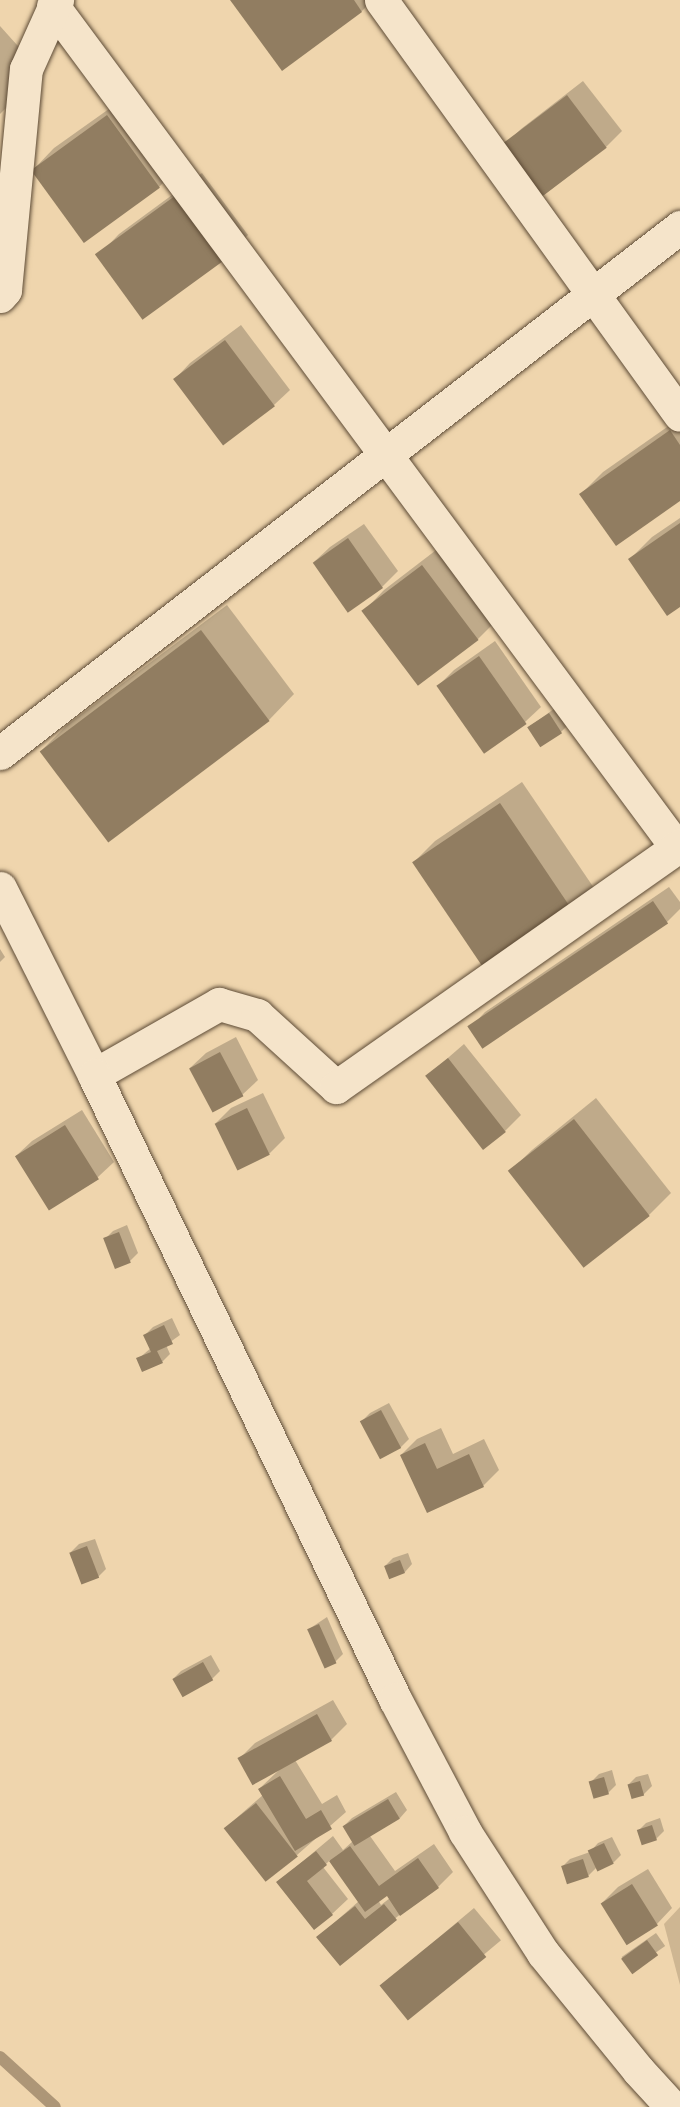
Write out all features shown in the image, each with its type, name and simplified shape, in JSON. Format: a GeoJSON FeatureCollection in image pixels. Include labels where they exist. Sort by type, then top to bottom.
{"type":"FeatureCollection","features":[{"type":"Feature","properties":{"kind":"street"},"geometry":{"type":"LineString","coordinates":[[381,0],[680,415]]}},
{"type":"Feature","properties":{"kind":"street"},"geometry":{"type":"LineString","coordinates":[[0,296],[5,290],[26,69],[55,3]]}},
{"type":"Feature","properties":{"kind":"street"},"geometry":{"type":"LineString","coordinates":[[55,3],[385,455],[678,847],[336,1087],[257,1015],[219,1004],[94,1075]]}},
{"type":"Feature","properties":{"kind":"street"},"geometry":{"type":"LineString","coordinates":[[0,753],[680,227]]}},
{"type":"Feature","properties":{"kind":"street"},"geometry":{"type":"LineString","coordinates":[[0,888],[94,1075],[394,1699],[465,1832],[543,1953],[638,2070],[672,2107]]}},
{"type":"Feature","properties":{"kind":"shaded area"},"geometry":{"type":"Polygon","coordinates":[[[680,1907],[680,1985],[664,1924],[680,1907]]]}},
{"type":"Feature","properties":{"kind":"building"},"geometry":{"type":"Polygon","coordinates":[[[230,0],[354,0],[362,12],[282,71],[230,0]]]}},
{"type":"Feature","properties":{"kind":"building"},"geometry":{"type":"Polygon","coordinates":[[[567,95],[607,148],[542,196],[502,144],[567,95]]]}},
{"type":"Feature","properties":{"kind":"building"},"geometry":{"type":"Polygon","coordinates":[[[107,115],[160,188],[84,243],[31,170],[107,115]]]}},
{"type":"Feature","properties":{"kind":"building"},"geometry":{"type":"Polygon","coordinates":[[[179,193],[227,259],[142,320],[95,254],[179,193]]]}},
{"type":"Feature","properties":{"kind":"building"},"geometry":{"type":"Polygon","coordinates":[[[225,340],[275,406],[223,445],[173,379],[225,340]]]}},
{"type":"Feature","properties":{"kind":"building"},"geometry":{"type":"Polygon","coordinates":[[[670,430],[680,445],[680,501],[616,546],[579,494],[670,430]]]}},
{"type":"Feature","properties":{"kind":"building"},"geometry":{"type":"Polygon","coordinates":[[[680,523],[680,607],[667,616],[628,559],[680,523]]]}},
{"type":"Feature","properties":{"kind":"building"},"geometry":{"type":"Polygon","coordinates":[[[348,538],[383,588],[348,613],[313,563],[348,538]]]}},
{"type":"Feature","properties":{"kind":"building"},"geometry":{"type":"Polygon","coordinates":[[[422,565],[479,640],[418,686],[361,611],[422,565]]]}},
{"type":"Feature","properties":{"kind":"building"},"geometry":{"type":"Polygon","coordinates":[[[201,630],[270,721],[108,843],[40,752],[201,630]]]}},
{"type":"Feature","properties":{"kind":"building"},"geometry":{"type":"Polygon","coordinates":[[[479,656],[527,724],[484,754],[436,686],[479,656]]]}},
{"type":"Feature","properties":{"kind":"building"},"geometry":{"type":"Polygon","coordinates":[[[549,713],[562,733],[540,747],[527,727],[549,713]]]}},
{"type":"Feature","properties":{"kind":"building"},"geometry":{"type":"Polygon","coordinates":[[[500,803],[573,911],[485,970],[412,862],[500,803]]]}},
{"type":"Feature","properties":{"kind":"building"},"geometry":{"type":"Polygon","coordinates":[[[653,901],[668,923],[482,1049],[467,1026],[653,901]]]}},
{"type":"Feature","properties":{"kind":"building"},"geometry":{"type":"Polygon","coordinates":[[[220,1052],[243,1096],[213,1113],[189,1068],[220,1052]]]}},
{"type":"Feature","properties":{"kind":"building"},"geometry":{"type":"Polygon","coordinates":[[[448,1058],[506,1132],[483,1150],[425,1076],[448,1058]]]}},
{"type":"Feature","properties":{"kind":"building"},"geometry":{"type":"Polygon","coordinates":[[[247,1108],[270,1155],[237,1171],[215,1124],[247,1108]]]}},
{"type":"Feature","properties":{"kind":"building"},"geometry":{"type":"Polygon","coordinates":[[[574,1119],[650,1216],[584,1268],[508,1171],[574,1119]]]}},
{"type":"Feature","properties":{"kind":"building"},"geometry":{"type":"Polygon","coordinates":[[[65,1125],[99,1179],[49,1211],[15,1156],[65,1125]]]}},
{"type":"Feature","properties":{"kind":"building"},"geometry":{"type":"Polygon","coordinates":[[[119,1232],[131,1263],[115,1269],[103,1238],[119,1232]]]}},
{"type":"Feature","properties":{"kind":"building"},"geometry":{"type":"Polygon","coordinates":[[[164,1325],[173,1344],[157,1351],[163,1363],[142,1372],[136,1358],[151,1352],[143,1335],[164,1325]]]}},
{"type":"Feature","properties":{"kind":"building"},"geometry":{"type":"Polygon","coordinates":[[[381,1410],[401,1448],[380,1459],[360,1421],[381,1410]]]}},
{"type":"Feature","properties":{"kind":"building"},"geometry":{"type":"Polygon","coordinates":[[[425,1443],[437,1469],[469,1454],[484,1487],[427,1513],[400,1455],[425,1443]]]}},
{"type":"Feature","properties":{"kind":"building"},"geometry":{"type":"Polygon","coordinates":[[[87,1546],[99,1578],[81,1585],[69,1553],[87,1546]]]}},
{"type":"Feature","properties":{"kind":"building"},"geometry":{"type":"Polygon","coordinates":[[[400,1560],[405,1573],[389,1579],[384,1566],[400,1560]]]}},
{"type":"Feature","properties":{"kind":"building"},"geometry":{"type":"Polygon","coordinates":[[[319,1624],[336,1663],[325,1669],[307,1629],[319,1624]]]}},
{"type":"Feature","properties":{"kind":"building"},"geometry":{"type":"Polygon","coordinates":[[[203,1662],[213,1680],[183,1697],[172,1679],[203,1662]]]}},
{"type":"Feature","properties":{"kind":"building"},"geometry":{"type":"Polygon","coordinates":[[[317,1714],[332,1741],[252,1785],[237,1758],[317,1714]]]}},
{"type":"Feature","properties":{"kind":"building"},"geometry":{"type":"Polygon","coordinates":[[[280,1776],[306,1819],[321,1810],[332,1829],[295,1851],[258,1789],[280,1776]]]}},
{"type":"Feature","properties":{"kind":"building"},"geometry":{"type":"Polygon","coordinates":[[[604,1777],[609,1794],[594,1799],[589,1781],[604,1777]]]}},
{"type":"Feature","properties":{"kind":"building"},"geometry":{"type":"Polygon","coordinates":[[[640,1781],[644,1795],[632,1799],[628,1785],[640,1781]]]}},
{"type":"Feature","properties":{"kind":"building"},"geometry":{"type":"Polygon","coordinates":[[[388,1799],[400,1819],[354,1846],[343,1826],[388,1799]]]}},
{"type":"Feature","properties":{"kind":"building"},"geometry":{"type":"Polygon","coordinates":[[[256,1803],[298,1857],[266,1882],[224,1828],[256,1803]]]}},
{"type":"Feature","properties":{"kind":"building"},"geometry":{"type":"Polygon","coordinates":[[[652,1825],[657,1840],[642,1845],[637,1830],[652,1825]]]}},
{"type":"Feature","properties":{"kind":"building"},"geometry":{"type":"Polygon","coordinates":[[[604,1843],[614,1864],[597,1871],[588,1851],[604,1843]]]}},
{"type":"Feature","properties":{"kind":"building"},"geometry":{"type":"Polygon","coordinates":[[[350,1846],[379,1886],[418,1858],[439,1888],[400,1916],[387,1896],[365,1912],[329,1861],[350,1846]]]}},
{"type":"Feature","properties":{"kind":"building"},"geometry":{"type":"Polygon","coordinates":[[[316,1851],[327,1865],[307,1881],[333,1915],[314,1930],[276,1882],[316,1851]]]}},
{"type":"Feature","properties":{"kind":"building"},"geometry":{"type":"Polygon","coordinates":[[[583,1859],[589,1877],[567,1884],[561,1866],[583,1859]]]}},
{"type":"Feature","properties":{"kind":"building"},"geometry":{"type":"Polygon","coordinates":[[[632,1884],[658,1926],[627,1945],[601,1904],[632,1884]]]}},
{"type":"Feature","properties":{"kind":"building"},"geometry":{"type":"Polygon","coordinates":[[[384,1904],[397,1920],[340,1966],[316,1937],[355,1906],[365,1919],[384,1904]]]}},
{"type":"Feature","properties":{"kind":"building"},"geometry":{"type":"Polygon","coordinates":[[[458,1922],[486,1957],[408,2021],[380,1986],[458,1922]]]}},
{"type":"Feature","properties":{"kind":"building"},"geometry":{"type":"Polygon","coordinates":[[[647,1940],[658,1955],[632,1974],[621,1959],[647,1940]]]}},
{"type":"Feature","properties":{"kind":"waterway"},"geometry":{"type":"LineString","coordinates":[[0,2057],[55,2107]]}}]}
